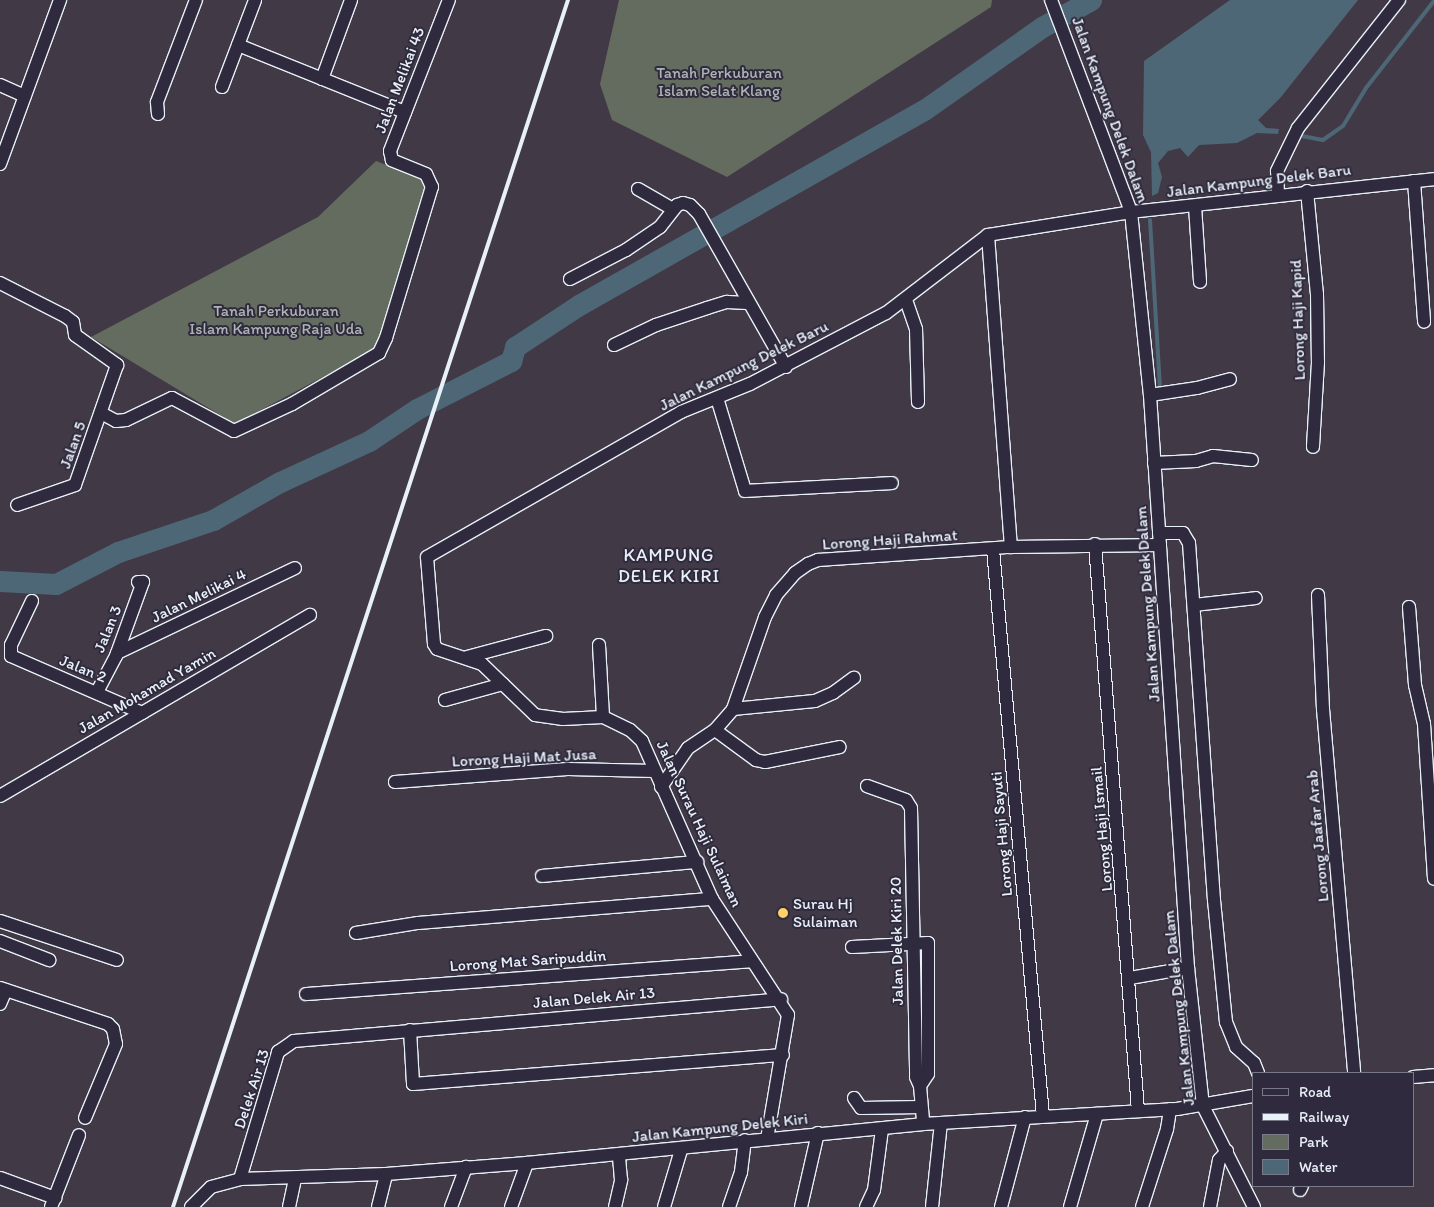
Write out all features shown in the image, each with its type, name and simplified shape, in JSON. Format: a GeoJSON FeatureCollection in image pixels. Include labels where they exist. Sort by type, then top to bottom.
{"type":"FeatureCollection","features":[{"type":"Feature","properties":{"kind":"street"},"geometry":{"type":"LineString","coordinates":[[0,164],[60,0]]}},
{"type":"Feature","properties":{"kind":"street"},"geometry":{"type":"LineString","coordinates":[[158,114],[157,102],[196,0]]}},
{"type":"Feature","properties":{"kind":"street"},"geometry":{"type":"LineString","coordinates":[[222,87],[256,0]]}},
{"type":"Feature","properties":{"kind":"street"},"geometry":{"type":"LineString","coordinates":[[322,79],[352,0]]}},
{"type":"Feature","properties":{"kind":"street","name":"Jalan Melikai 43"},"geometry":{"type":"LineString","coordinates":[[101,414],[116,421],[126,420],[172,398],[188,405],[202,417],[234,430],[292,404],[378,354],[386,338],[428,203],[430,180],[426,174],[392,160],[390,151],[448,0]]}},
{"type":"Feature","properties":{"kind":"street","name":"Jalan Kampung Delek Dalam"},"geometry":{"type":"LineString","coordinates":[[1051,0],[1131,212],[1156,395],[1154,463],[1164,536],[1188,968],[1203,1106],[1254,1207]]}},
{"type":"Feature","properties":{"kind":"street"},"geometry":{"type":"LineString","coordinates":[[1278,195],[1277,171],[1298,128],[1399,0]]}},
{"type":"Feature","properties":{"kind":"street"},"geometry":{"type":"LineString","coordinates":[[238,45],[405,112]]}},
{"type":"Feature","properties":{"kind":"street"},"geometry":{"type":"LineString","coordinates":[[0,85],[25,96]]}},
{"type":"Feature","properties":{"kind":"street","name":"Jalan Kampung Delek Baru"},"geometry":{"type":"LineString","coordinates":[[427,557],[681,412],[786,367],[906,300],[972,245],[988,235],[1131,212],[1434,179]]}},
{"type":"Feature","properties":{"kind":"street"},"geometry":{"type":"LineString","coordinates":[[1414,181],[1424,322]]}},
{"type":"Feature","properties":{"kind":"street"},"geometry":{"type":"LineString","coordinates":[[638,188],[672,209]]}},
{"type":"Feature","properties":{"kind":"street","name":"Lorong Haji Kapid"},"geometry":{"type":"LineString","coordinates":[[1307,192],[1317,294],[1318,362],[1313,447]]}},
{"type":"Feature","properties":{"kind":"street"},"geometry":{"type":"LineString","coordinates":[[570,279],[626,250],[660,227],[672,209],[683,202],[699,214],[747,303],[786,367]]}},
{"type":"Feature","properties":{"kind":"street"},"geometry":{"type":"LineString","coordinates":[[1195,206],[1200,282]]}},
{"type":"Feature","properties":{"kind":"street"},"geometry":{"type":"LineString","coordinates":[[988,235],[1011,547]]}},
{"type":"Feature","properties":{"kind":"street","name":"Jalan 5"},"geometry":{"type":"LineString","coordinates":[[0,283],[65,316],[73,322],[74,335],[117,365],[75,484],[17,505]]}},
{"type":"Feature","properties":{"kind":"street"},"geometry":{"type":"LineString","coordinates":[[906,300],[916,329],[918,402]]}},
{"type":"Feature","properties":{"kind":"street"},"geometry":{"type":"LineString","coordinates":[[614,344],[656,325],[726,302],[747,303]]}},
{"type":"Feature","properties":{"kind":"street"},"geometry":{"type":"LineString","coordinates":[[1156,395],[1230,379]]}},
{"type":"Feature","properties":{"kind":"street"},"geometry":{"type":"LineString","coordinates":[[717,398],[745,491],[892,483]]}},
{"type":"Feature","properties":{"kind":"street"},"geometry":{"type":"LineString","coordinates":[[1154,463],[1196,461],[1213,456],[1252,460]]}},
{"type":"Feature","properties":{"kind":"street"},"geometry":{"type":"LineString","coordinates":[[1164,536],[1187,536],[1194,605],[1214,900],[1226,1022],[1236,1046],[1254,1063],[1258,1072]]}},
{"type":"Feature","properties":{"kind":"street","name":"Lorong Haji Rahmat"},"geometry":{"type":"LineString","coordinates":[[661,787],[688,748],[715,730],[734,708],[765,617],[776,595],[795,573],[808,564],[818,560],[1011,547],[1094,544],[1164,536]]}},
{"type":"Feature","properties":{"kind":"street","name":"Lorong Haji Ismail"},"geometry":{"type":"LineString","coordinates":[[1094,544],[1130,978],[1138,1111]]}},
{"type":"Feature","properties":{"kind":"street","name":"Lorong Haji Sayuti"},"geometry":{"type":"LineString","coordinates":[[993,549],[1043,1116]]}},
{"type":"Feature","properties":{"kind":"street","name":"Jalan Surau Haji Sulaiman"},"geometry":{"type":"LineString","coordinates":[[427,557],[434,644],[437,649],[466,657],[482,664],[535,715],[563,718],[603,717],[630,730],[642,741],[661,787],[676,813],[712,899],[752,961],[781,999],[788,1015],[783,1055],[767,1139]]}},
{"type":"Feature","properties":{"kind":"street","name":"Jalan Melikai 4"},"geometry":{"type":"LineString","coordinates":[[117,653],[295,568]]}},
{"type":"Feature","properties":{"kind":"street","name":"Jalan 3"},"geometry":{"type":"LineString","coordinates":[[97,692],[117,653],[143,582],[138,582]]}},
{"type":"Feature","properties":{"kind":"street","name":"Lorong Jaafar Arab"},"geometry":{"type":"LineString","coordinates":[[1318,595],[1323,710],[1354,1072]]}},
{"type":"Feature","properties":{"kind":"street"},"geometry":{"type":"LineString","coordinates":[[1194,605],[1256,598]]}},
{"type":"Feature","properties":{"kind":"street","name":"Jalan 2"},"geometry":{"type":"LineString","coordinates":[[32,601],[11,644],[11,656],[142,713]]}},
{"type":"Feature","properties":{"kind":"street"},"geometry":{"type":"LineString","coordinates":[[1409,607],[1415,685],[1424,724],[1434,879]]}},
{"type":"Feature","properties":{"kind":"street","name":"Jalan Mohamad Yamin"},"geometry":{"type":"LineString","coordinates":[[0,796],[310,615]]}},
{"type":"Feature","properties":{"kind":"street"},"geometry":{"type":"LineString","coordinates":[[466,657],[546,636]]}},
{"type":"Feature","properties":{"kind":"street"},"geometry":{"type":"LineString","coordinates":[[599,645],[603,717]]}},
{"type":"Feature","properties":{"kind":"street"},"geometry":{"type":"LineString","coordinates":[[734,708],[815,701],[833,693],[854,678]]}},
{"type":"Feature","properties":{"kind":"street"},"geometry":{"type":"LineString","coordinates":[[445,700],[503,684]]}},
{"type":"Feature","properties":{"kind":"street"},"geometry":{"type":"LineString","coordinates":[[715,730],[756,760],[765,762],[840,747]]}},
{"type":"Feature","properties":{"kind":"street","name":"Lorong Haji Mat Jusa"},"geometry":{"type":"LineString","coordinates":[[395,782],[568,769],[654,771]]}},
{"type":"Feature","properties":{"kind":"street","name":"Jalan Delek Kiri 20"},"geometry":{"type":"LineString","coordinates":[[867,786],[906,800],[911,808],[916,1077],[920,1086],[923,1124]]}},
{"type":"Feature","properties":{"kind":"street"},"geometry":{"type":"LineString","coordinates":[[542,876],[697,862]]}},
{"type":"Feature","properties":{"kind":"street"},"geometry":{"type":"LineString","coordinates":[[356,933],[428,922],[712,899]]}},
{"type":"Feature","properties":{"kind":"street"},"geometry":{"type":"LineString","coordinates":[[0,921],[117,960]]}},
{"type":"Feature","properties":{"kind":"street"},"geometry":{"type":"LineString","coordinates":[[0,941],[48,960]]}},
{"type":"Feature","properties":{"kind":"street","name":"Jalan Delek Kiri 20"},"geometry":{"type":"LineString","coordinates":[[913,944],[928,943],[928,1074],[920,1086]]}},
{"type":"Feature","properties":{"kind":"street"},"geometry":{"type":"LineString","coordinates":[[852,947],[913,944]]}},
{"type":"Feature","properties":{"kind":"street","name":"Lorong Mat Saripuddin"},"geometry":{"type":"LineString","coordinates":[[306,994],[752,961]]}},
{"type":"Feature","properties":{"kind":"street"},"geometry":{"type":"LineString","coordinates":[[1130,978],[1188,968]]}},
{"type":"Feature","properties":{"kind":"street"},"geometry":{"type":"LineString","coordinates":[[0,1004],[3,989],[108,1024],[113,1029],[116,1044],[85,1118]]}},
{"type":"Feature","properties":{"kind":"street","name":"Jalan Delek Air 13"},"geometry":{"type":"LineString","coordinates":[[410,1030],[781,999]]}},
{"type":"Feature","properties":{"kind":"street"},"geometry":{"type":"LineString","coordinates":[[410,1030],[413,1084],[783,1055]]}},
{"type":"Feature","properties":{"kind":"street","name":"Delek Air 13"},"geometry":{"type":"LineString","coordinates":[[240,1179],[278,1052],[284,1045],[294,1041],[410,1030]]}},
{"type":"Feature","properties":{"kind":"street"},"geometry":{"type":"LineString","coordinates":[[1414,1077],[1434,1075]]}},
{"type":"Feature","properties":{"kind":"street","name":"Jalan Kampung Delek Kiri"},"geometry":{"type":"LineString","coordinates":[[202,1192],[240,1179],[295,1179],[386,1174],[527,1163],[681,1150],[746,1140],[942,1122],[1203,1106],[1252,1096]]}},
{"type":"Feature","properties":{"kind":"street"},"geometry":{"type":"LineString","coordinates":[[854,1098],[861,1108],[921,1107]]}},
{"type":"Feature","properties":{"kind":"street"},"geometry":{"type":"LineString","coordinates":[[1142,1207],[1167,1129],[1170,1109]]}},
{"type":"Feature","properties":{"kind":"street"},"geometry":{"type":"LineString","coordinates":[[1070,1207],[1097,1114]]}},
{"type":"Feature","properties":{"kind":"street"},"geometry":{"type":"LineString","coordinates":[[1001,1207],[1025,1117]]}},
{"type":"Feature","properties":{"kind":"street"},"geometry":{"type":"LineString","coordinates":[[932,1207],[942,1122]]}},
{"type":"Feature","properties":{"kind":"street"},"geometry":{"type":"LineString","coordinates":[[866,1207],[874,1190],[882,1129]]}},
{"type":"Feature","properties":{"kind":"street"},"geometry":{"type":"LineString","coordinates":[[801,1207],[818,1133]]}},
{"type":"Feature","properties":{"kind":"street"},"geometry":{"type":"LineString","coordinates":[[0,1178],[53,1203],[79,1135]]}},
{"type":"Feature","properties":{"kind":"street"},"geometry":{"type":"LineString","coordinates":[[729,1207],[741,1172],[746,1140]]}},
{"type":"Feature","properties":{"kind":"street"},"geometry":{"type":"LineString","coordinates":[[664,1207],[681,1150]]}},
{"type":"Feature","properties":{"kind":"street"},"geometry":{"type":"LineString","coordinates":[[1210,1207],[1219,1160],[1227,1152]]}},
{"type":"Feature","properties":{"kind":"street"},"geometry":{"type":"LineString","coordinates":[[615,1207],[621,1174],[619,1155]]}},
{"type":"Feature","properties":{"kind":"street"},"geometry":{"type":"LineString","coordinates":[[511,1207],[527,1163]]}},
{"type":"Feature","properties":{"kind":"street"},"geometry":{"type":"LineString","coordinates":[[451,1207],[466,1167]]}},
{"type":"Feature","properties":{"kind":"street"},"geometry":{"type":"LineString","coordinates":[[378,1207],[386,1174]]}},
{"type":"Feature","properties":{"kind":"street"},"geometry":{"type":"LineString","coordinates":[[289,1207],[295,1179]]}},
{"type":"Feature","properties":{"kind":"street"},"geometry":{"type":"LineString","coordinates":[[191,1207],[202,1192]]}},
{"type":"Feature","properties":{"kind":"street"},"geometry":{"type":"LineString","coordinates":[[202,1192],[203,1207]]}},
{"type":"Feature","properties":{"kind":"green space","name":"Tanah Perkuburan Islam Selat Klang"},"geometry":{"type":"Polygon","coordinates":[[[619,0],[992,0],[991,7],[727,177],[612,120],[600,84],[619,0]]]}},
{"type":"Feature","properties":{"kind":"green space","name":"Tanah Perkuburan Islam Kampung Raja Uda"},"geometry":{"type":"Polygon","coordinates":[[[376,161],[425,180],[427,192],[377,348],[235,424],[91,337],[318,217],[376,161]]]}},
{"type":"Feature","properties":{"kind":"water"},"geometry":{"type":"Polygon","coordinates":[[[1230,0],[1358,0],[1281,97],[1258,120],[1266,128],[1279,129],[1278,134],[1257,133],[1237,143],[1199,145],[1188,157],[1180,148],[1168,151],[1158,163],[1162,177],[1158,193],[1152,196],[1151,152],[1143,135],[1144,61],[1230,0]]]}},
{"type":"Feature","properties":{"kind":"waterway"},"geometry":{"type":"LineString","coordinates":[[0,581],[56,584],[118,552],[213,520],[280,482],[369,441],[417,409],[511,361],[515,347],[579,305],[924,110],[1042,27],[1091,0]]}},
{"type":"Feature","properties":{"kind":"waterway"},"geometry":{"type":"LineString","coordinates":[[1302,136],[1323,140],[1343,126],[1366,88],[1434,1]]}},
{"type":"Feature","properties":{"kind":"waterway"},"geometry":{"type":"LineString","coordinates":[[1150,220],[1160,387]]}},
{"type":"Feature","properties":{"kind":"railway"},"geometry":{"type":"LineString","coordinates":[[173,1207],[568,0]]}},
{"type":"Feature","properties":{"kind":"place","name":"Surau Hj Sulaiman"},"geometry":{"type":"Point","coordinates":[783,913]}},
{"type":"Feature","properties":{"kind":"district","name":"KAMPUNG DELEK KIRI"},"geometry":{"type":"Point","coordinates":[669,566]}}]}
